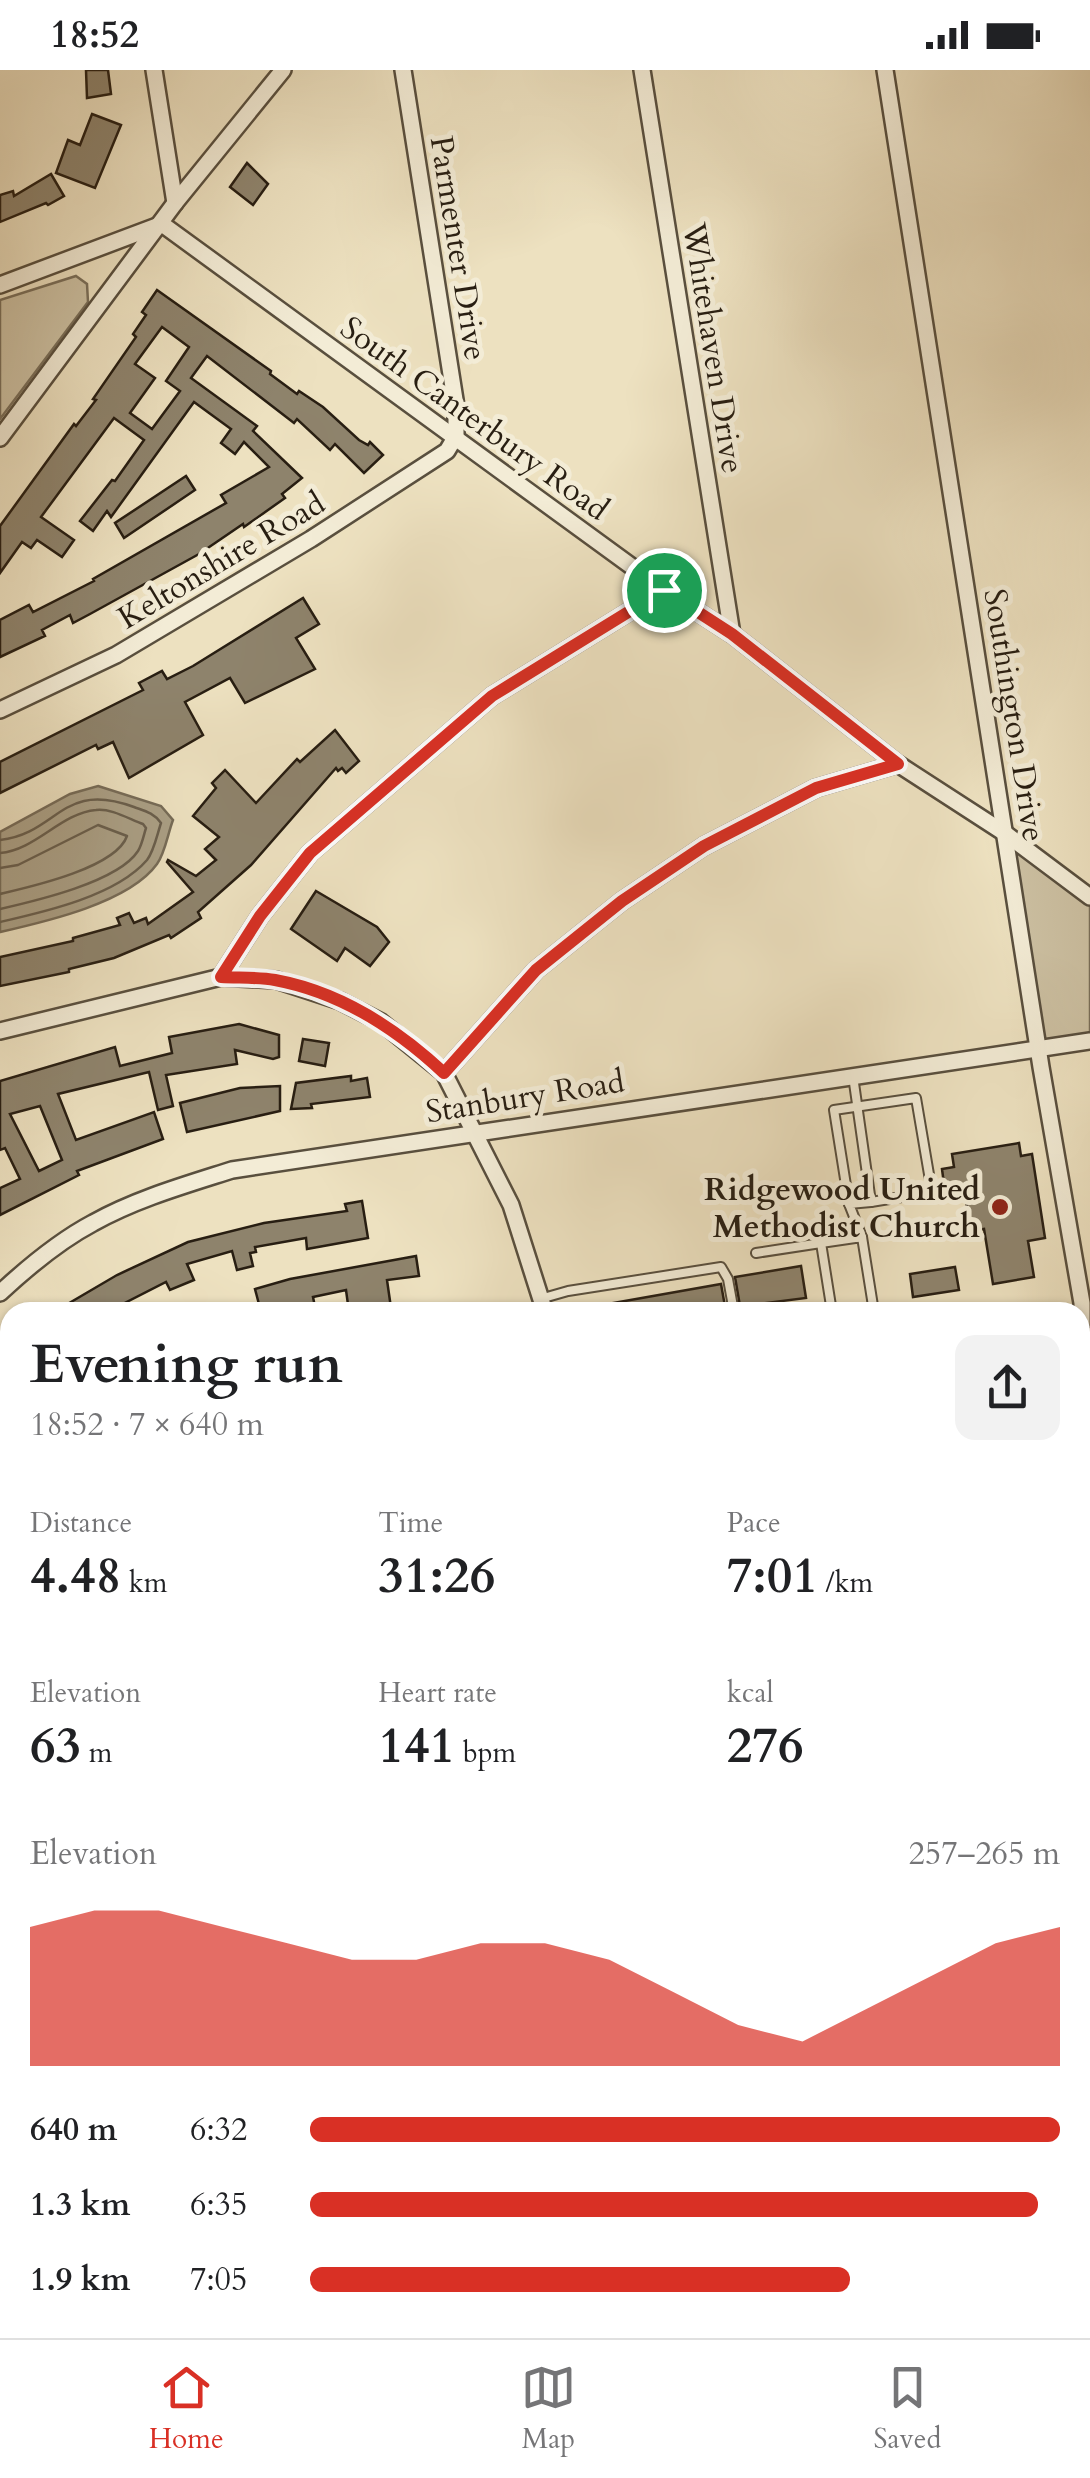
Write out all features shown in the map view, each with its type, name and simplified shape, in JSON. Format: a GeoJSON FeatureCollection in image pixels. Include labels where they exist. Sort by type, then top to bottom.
{"type":"FeatureCollection","features":[{"type":"Feature","properties":{"kind":"street"},"geometry":{"type":"LineString","coordinates":[[154,70],[176,203]]}},
{"type":"Feature","properties":{"kind":"street"},"geometry":{"type":"LineString","coordinates":[[0,438],[176,203],[283,70]]}},
{"type":"Feature","properties":{"kind":"street","name":"Parmenter Drive"},"geometry":{"type":"LineString","coordinates":[[403,70],[456,406],[456,436]]}},
{"type":"Feature","properties":{"kind":"street","name":"Whitehaven Drive"},"geometry":{"type":"LineString","coordinates":[[642,70],[732,634]]}},
{"type":"Feature","properties":{"kind":"street","name":"Southington Drive"},"geometry":{"type":"LineString","coordinates":[[885,70],[1038,1048],[1082,1302]]}},
{"type":"Feature","properties":{"kind":"street"},"geometry":{"type":"LineString","coordinates":[[0,284],[162,224]]}},
{"type":"Feature","properties":{"kind":"street","name":"South Canterbury Road"},"geometry":{"type":"LineString","coordinates":[[162,224],[664,590],[732,634],[898,764],[1006,834],[1090,897]]}},
{"type":"Feature","properties":{"kind":"street","name":"Keltonshire Road"},"geometry":{"type":"LineString","coordinates":[[0,710],[116,655],[246,578],[447,452],[456,436]]}},
{"type":"Feature","properties":{"kind":"street"},"geometry":{"type":"LineString","coordinates":[[221,977],[260,916],[310,853],[492,696],[664,590]]}},
{"type":"Feature","properties":{"kind":"street"},"geometry":{"type":"LineString","coordinates":[[444,1073],[536,970],[638,890],[704,846],[816,788],[898,764]]}},
{"type":"Feature","properties":{"kind":"street"},"geometry":{"type":"LineString","coordinates":[[0,1031],[221,977],[276,980],[340,1001],[381,1022],[444,1073],[511,1205],[542,1302]]}},
{"type":"Feature","properties":{"kind":"street","name":"Stanbury Road"},"geometry":{"type":"LineString","coordinates":[[0,1293],[39,1258],[94,1222],[162,1193],[232,1170],[1090,1040]]}},
{"type":"Feature","properties":{"kind":"lane"},"geometry":{"type":"LineString","coordinates":[[853,1075],[871,1202]]}},
{"type":"Feature","properties":{"kind":"lane"},"geometry":{"type":"LineString","coordinates":[[848,1204],[932,1192],[916,1098],[834,1110],[848,1204],[862,1237],[872,1302]]}},
{"type":"Feature","properties":{"kind":"lane"},"geometry":{"type":"LineString","coordinates":[[756,1253],[862,1237]]}},
{"type":"Feature","properties":{"kind":"lane"},"geometry":{"type":"LineString","coordinates":[[821,1243],[830,1302]]}},
{"type":"Feature","properties":{"kind":"lane"},"geometry":{"type":"LineString","coordinates":[[550,1302],[568,1291],[721,1267],[728,1279],[732,1302]]}},
{"type":"Feature","properties":{"kind":"shaded area"},"geometry":{"type":"Polygon","coordinates":[[[76,276],[87,284],[88,302],[0,419],[0,300],[76,276]]]}},
{"type":"Feature","properties":{"kind":"shaded area"},"geometry":{"type":"Polygon","coordinates":[[[1006,834],[1090,897],[1090,1041],[1038,1048],[1006,834]]]}},
{"type":"Feature","properties":{"kind":"water"},"geometry":{"type":"Polygon","coordinates":[[[98,786],[161,806],[173,820],[157,864],[144,878],[107,900],[0,932],[0,832],[70,794],[98,786]]]}},
{"type":"Feature","properties":{"kind":"building"},"geometry":{"type":"Polygon","coordinates":[[[86,70],[108,70],[111,94],[87,98],[86,70]]]}},
{"type":"Feature","properties":{"kind":"building"},"geometry":{"type":"Polygon","coordinates":[[[92,114],[121,125],[95,188],[56,173],[68,140],[80,145],[92,114]]]}},
{"type":"Feature","properties":{"kind":"building"},"geometry":{"type":"Polygon","coordinates":[[[247,163],[268,184],[253,205],[230,187],[247,163]]]}},
{"type":"Feature","properties":{"kind":"building"},"geometry":{"type":"Polygon","coordinates":[[[51,174],[64,196],[0,222],[0,195],[13,191],[14,196],[51,174]]]}},
{"type":"Feature","properties":{"kind":"building"},"geometry":{"type":"Polygon","coordinates":[[[157,290],[297,394],[299,391],[323,407],[359,440],[368,445],[370,442],[383,455],[364,473],[335,444],[330,450],[297,419],[294,423],[207,356],[191,378],[257,426],[253,431],[302,478],[282,494],[285,498],[199,554],[73,623],[70,615],[42,630],[45,636],[0,657],[0,620],[29,605],[33,612],[94,581],[226,503],[221,495],[269,467],[244,442],[235,454],[221,443],[231,429],[194,402],[111,517],[107,511],[93,531],[80,521],[144,440],[114,418],[41,517],[74,540],[62,557],[37,540],[31,548],[22,542],[0,573],[0,526],[96,400],[93,399],[136,337],[133,334],[146,315],[142,312],[157,290]],[[162,327],[135,364],[155,378],[130,413],[152,429],[180,391],[166,381],[189,347],[162,327]]]}},
{"type":"Feature","properties":{"kind":"building"},"geometry":{"type":"Polygon","coordinates":[[[186,476],[195,490],[124,538],[115,523],[186,476]]]}},
{"type":"Feature","properties":{"kind":"building"},"geometry":{"type":"Polygon","coordinates":[[[303,598],[319,624],[296,638],[315,669],[245,703],[230,678],[185,702],[203,735],[129,778],[113,742],[98,749],[96,745],[0,793],[0,762],[143,690],[139,683],[162,671],[167,679],[193,666],[303,598]]]}},
{"type":"Feature","properties":{"kind":"building"},"geometry":{"type":"Polygon","coordinates":[[[335,730],[359,761],[346,773],[336,768],[251,865],[198,912],[201,918],[171,938],[169,935],[114,958],[0,986],[0,957],[73,941],[120,925],[117,918],[129,913],[134,923],[146,918],[148,924],[193,892],[167,862],[196,876],[216,860],[205,849],[219,837],[193,816],[216,788],[212,783],[225,770],[256,803],[297,759],[300,762],[335,730]]]}},
{"type":"Feature","properties":{"kind":"building"},"geometry":{"type":"Polygon","coordinates":[[[316,891],[377,927],[389,942],[370,966],[345,948],[337,961],[291,929],[316,891]]]}},
{"type":"Feature","properties":{"kind":"building"},"geometry":{"type":"Polygon","coordinates":[[[239,1024],[279,1035],[279,1057],[235,1050],[237,1064],[166,1075],[173,1106],[158,1110],[149,1072],[58,1094],[76,1140],[154,1112],[163,1139],[77,1171],[79,1175],[0,1215],[0,1188],[20,1179],[5,1148],[0,1150],[0,1081],[115,1047],[120,1066],[172,1053],[169,1037],[239,1024]],[[40,1106],[10,1114],[39,1171],[62,1160],[40,1106]]]}},
{"type":"Feature","properties":{"kind":"building"},"geometry":{"type":"Polygon","coordinates":[[[303,1039],[329,1043],[325,1066],[299,1061],[303,1039]]]}},
{"type":"Feature","properties":{"kind":"building"},"geometry":{"type":"Polygon","coordinates":[[[351,1076],[351,1081],[367,1078],[370,1097],[291,1109],[296,1083],[351,1076]]]}},
{"type":"Feature","properties":{"kind":"building"},"geometry":{"type":"Polygon","coordinates":[[[280,1086],[280,1111],[187,1132],[180,1103],[240,1088],[280,1086]]]}},
{"type":"Feature","properties":{"kind":"building","name":"Ridgewood United Methodist Church"},"geometry":{"type":"Polygon","coordinates":[[[1019,1143],[1021,1156],[1032,1154],[1045,1238],[1028,1241],[1034,1277],[993,1284],[984,1229],[971,1231],[964,1189],[945,1192],[942,1169],[954,1167],[952,1154],[1019,1143]]]}},
{"type":"Feature","properties":{"kind":"building"},"geometry":{"type":"Polygon","coordinates":[[[362,1201],[368,1238],[307,1249],[306,1238],[255,1247],[256,1252],[250,1253],[253,1266],[237,1270],[232,1251],[187,1264],[194,1280],[170,1290],[166,1282],[127,1302],[71,1302],[117,1275],[188,1242],[264,1223],[347,1211],[345,1204],[362,1201]]]}},
{"type":"Feature","properties":{"kind":"building"},"geometry":{"type":"Polygon","coordinates":[[[416,1256],[419,1276],[387,1280],[390,1302],[348,1302],[346,1290],[313,1297],[314,1302],[258,1302],[255,1289],[416,1256]]]}},
{"type":"Feature","properties":{"kind":"building"},"geometry":{"type":"Polygon","coordinates":[[[801,1266],[806,1298],[739,1302],[735,1277],[801,1266]]]}},
{"type":"Feature","properties":{"kind":"building"},"geometry":{"type":"Polygon","coordinates":[[[955,1267],[959,1290],[913,1297],[910,1274],[955,1267]]]}},
{"type":"Feature","properties":{"kind":"building"},"geometry":{"type":"Polygon","coordinates":[[[721,1284],[724,1302],[619,1302],[721,1284]]]}},
{"type":"Feature","properties":{"kind":"place","name":"Ridgewood United Methodist Church"},"geometry":{"type":"Point","coordinates":[1000,1207]}},
{"type":"Feature","properties":{"kind":"route"},"geometry":{"type":"LineString","coordinates":[[664,590],[732,634],[898,764],[816,788],[704,846],[622,901],[536,970],[444,1073],[381,1022],[340,1001],[276,980],[221,977],[260,916],[310,853],[492,696],[664,590]]}}]}
